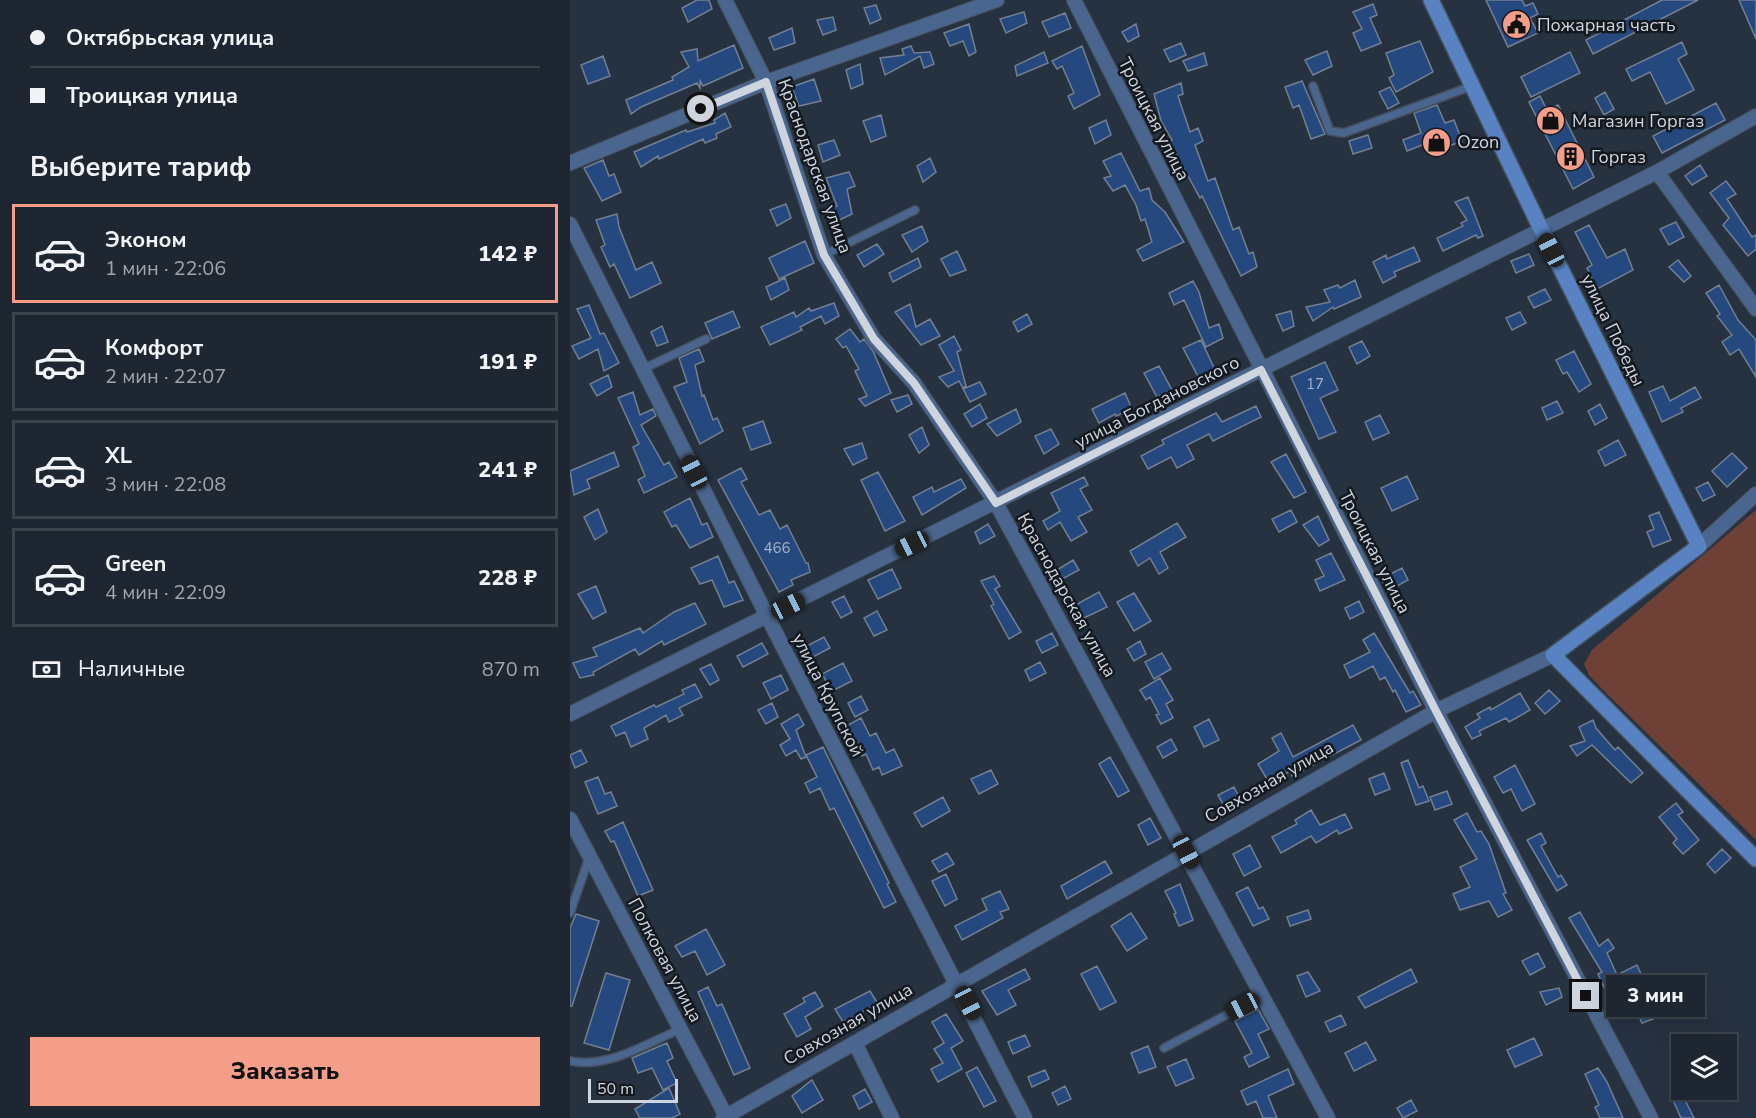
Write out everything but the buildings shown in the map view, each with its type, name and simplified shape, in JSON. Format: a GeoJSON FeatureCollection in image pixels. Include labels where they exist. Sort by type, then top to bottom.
{"type":"FeatureCollection","features":[{"type":"Feature","properties":{"kind":"street"},"geometry":{"type":"LineString","coordinates":[[570,163],[766,82],[997,0]]}},
{"type":"Feature","properties":{"kind":"street","name":"Троицкая улица"},"geometry":{"type":"LineString","coordinates":[[1074,0],[1436,711],[1651,1118]]}},
{"type":"Feature","properties":{"kind":"street","name":"улица Победы"},"geometry":{"type":"LineString","coordinates":[[1431,0],[1541,229],[1699,546]]}},
{"type":"Feature","properties":{"kind":"street","name":"Краснодарская улица"},"geometry":{"type":"LineString","coordinates":[[729,2],[766,82],[824,255],[874,339],[914,383],[996,503],[1328,1118]]}},
{"type":"Feature","properties":{"kind":"street","name":"улица Богдановского"},"geometry":{"type":"LineString","coordinates":[[570,714],[1657,172],[1756,116]]}},
{"type":"Feature","properties":{"kind":"street"},"geometry":{"type":"LineString","coordinates":[[1657,172],[1751,292],[1756,309]]}},
{"type":"Feature","properties":{"kind":"street","name":"улица Крупской"},"geometry":{"type":"LineString","coordinates":[[570,224],[767,616],[1025,1118]]}},
{"type":"Feature","properties":{"kind":"street","name":"Совхозная улица"},"geometry":{"type":"LineString","coordinates":[[726,1117],[1436,711],[1553,655],[1699,546],[1756,494]]}},
{"type":"Feature","properties":{"kind":"street"},"geometry":{"type":"LineString","coordinates":[[1553,655],[1756,859]]}},
{"type":"Feature","properties":{"kind":"street","name":"Полковая улица"},"geometry":{"type":"LineString","coordinates":[[570,819],[726,1117]]}},
{"type":"Feature","properties":{"kind":"street"},"geometry":{"type":"LineString","coordinates":[[855,1043],[892,1118]]}},
{"type":"Feature","properties":{"kind":"lane"},"geometry":{"type":"LineString","coordinates":[[1313,86],[1330,131],[1344,133],[1473,86]]}},
{"type":"Feature","properties":{"kind":"lane"},"geometry":{"type":"LineString","coordinates":[[824,255],[915,210]]}},
{"type":"Feature","properties":{"kind":"lane"},"geometry":{"type":"LineString","coordinates":[[643,369],[706,339]]}},
{"type":"Feature","properties":{"kind":"lane"},"geometry":{"type":"LineString","coordinates":[[570,914],[590,855]]}},
{"type":"Feature","properties":{"kind":"lane"},"geometry":{"type":"LineString","coordinates":[[1164,1048],[1262,996]]}},
{"type":"Feature","properties":{"kind":"lane"},"geometry":{"type":"LineString","coordinates":[[570,1061],[587,1065],[603,1062],[681,1029]]}},
{"type":"Feature","properties":{"kind":"shaded area"},"geometry":{"type":"Polygon","coordinates":[[[1756,510],[1756,840],[1606,693],[1589,675],[1584,664],[1592,650],[1756,510]]]}},
{"type":"Feature","properties":{"kind":"place","name":"Пожарная часть"},"geometry":{"type":"Point","coordinates":[1516,25]}},
{"type":"Feature","properties":{"kind":"place","name":"Магазин Горгаз"},"geometry":{"type":"Point","coordinates":[1551,121]}},
{"type":"Feature","properties":{"kind":"place","name":"Ozon"},"geometry":{"type":"Point","coordinates":[1436,142]}},
{"type":"Feature","properties":{"kind":"place","name":"Горгаз"},"geometry":{"type":"Point","coordinates":[1570,157]}},
{"type":"Feature","properties":{"kind":"route"},"geometry":{"type":"LineString","coordinates":[[701,109],[766,82],[824,255],[874,339],[914,383],[996,503],[1261,370],[1436,711],[1586,996]]}}]}
